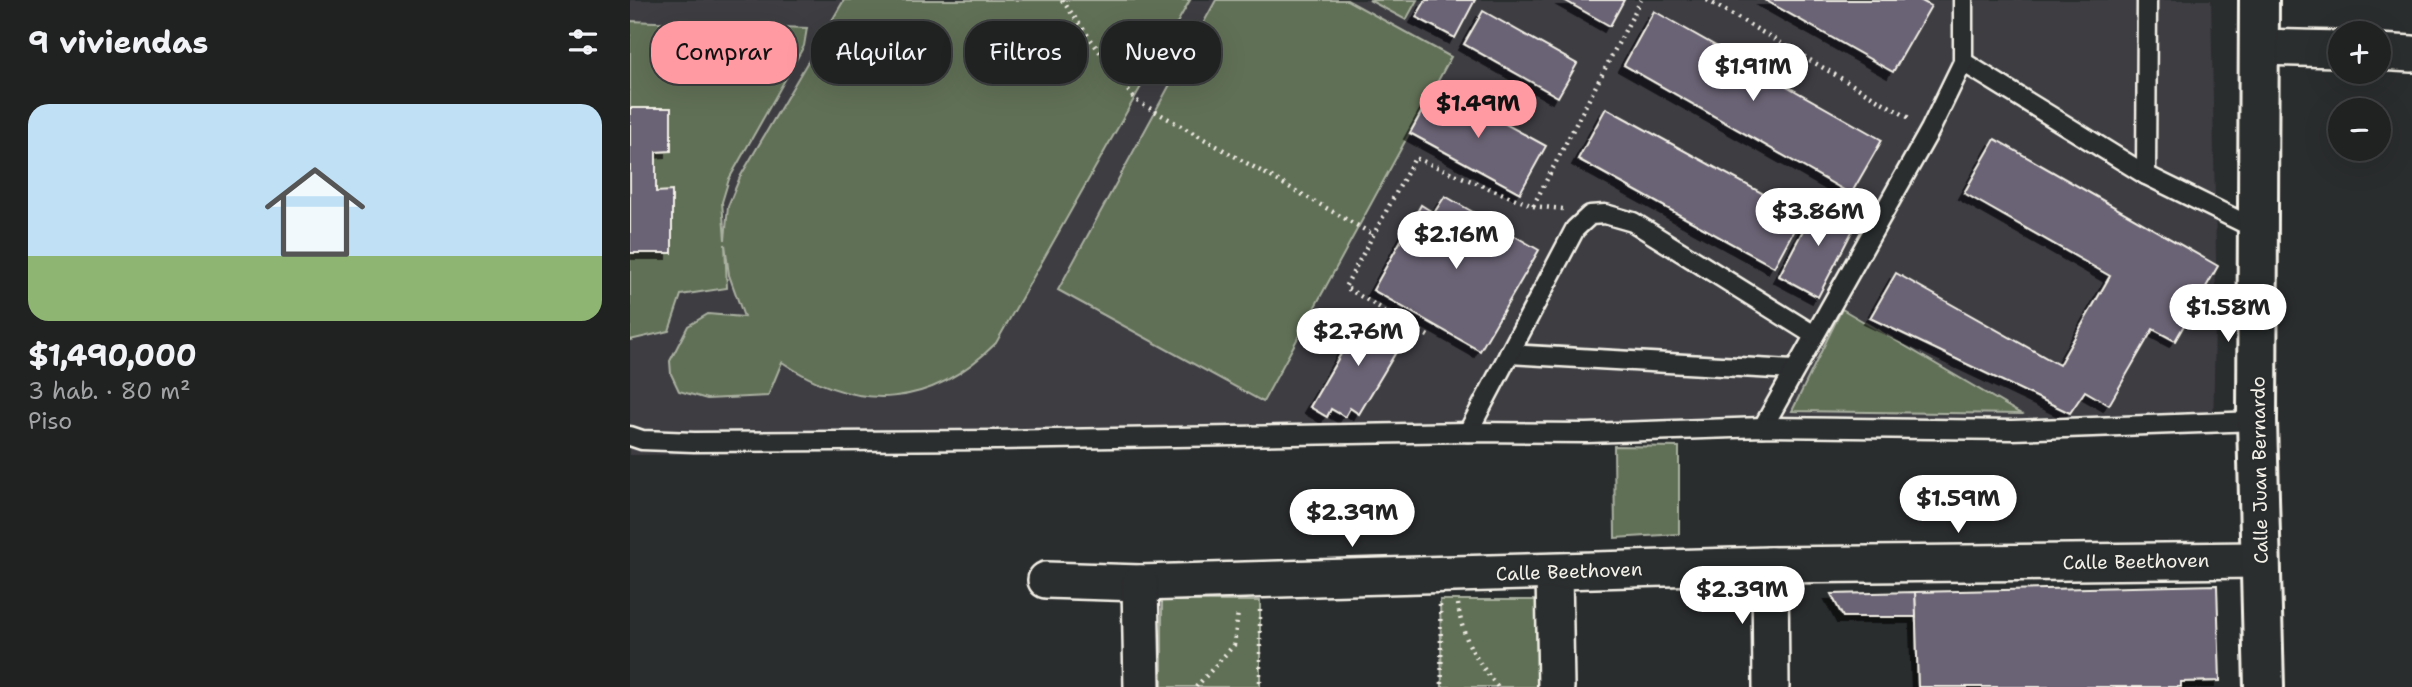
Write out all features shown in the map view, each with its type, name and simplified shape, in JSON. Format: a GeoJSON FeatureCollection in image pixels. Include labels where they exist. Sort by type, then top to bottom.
{"type":"FeatureCollection","features":[{"type":"Feature","properties":{"kind":"street","name":"Calle Juan Bernardo"},"geometry":{"type":"LineString","coordinates":[[2259,0],[2257,421],[2264,687]]}},
{"type":"Feature","properties":{"kind":"street"},"geometry":{"type":"LineString","coordinates":[[2259,47],[2328,50]]}},
{"type":"Feature","properties":{"kind":"street"},"geometry":{"type":"LineString","coordinates":[[2391,53],[2412,54]]}},
{"type":"Feature","properties":{"kind":"street","name":"Calle Beethoven"},"geometry":{"type":"LineString","coordinates":[[1046,580],[1140,583],[1770,565],[2259,560]]}},
{"type":"Feature","properties":{"kind":"street"},"geometry":{"type":"LineString","coordinates":[[1770,565],[1771,687]]}},
{"type":"Feature","properties":{"kind":"street"},"geometry":{"type":"LineString","coordinates":[[1554,572],[1556,687]]}},
{"type":"Feature","properties":{"kind":"street"},"geometry":{"type":"LineString","coordinates":[[1140,583],[1142,687]]}},
{"type":"Feature","properties":{"kind":"lane"},"geometry":{"type":"LineString","coordinates":[[1763,427],[1930,130],[1963,62],[1963,0]]}},
{"type":"Feature","properties":{"kind":"lane"},"geometry":{"type":"LineString","coordinates":[[2146,174],[2147,0]]}},
{"type":"Feature","properties":{"kind":"lane"},"geometry":{"type":"LineString","coordinates":[[1963,62],[2146,174],[2260,231]]}},
{"type":"Feature","properties":{"kind":"lane"},"geometry":{"type":"LineString","coordinates":[[1468,432],[1575,229],[1583,219],[1599,214],[1633,222],[1815,335]]}},
{"type":"Feature","properties":{"kind":"lane"},"geometry":{"type":"LineString","coordinates":[[1509,354],[1794,370]]}},
{"type":"Feature","properties":{"kind":"lane"},"geometry":{"type":"LineString","coordinates":[[630,436],[642,440],[694,442],[1293,437],[1468,432],[1587,433],[1763,427],[2012,430],[2257,421]]}},
{"type":"Feature","properties":{"kind":"path"},"geometry":{"type":"LineString","coordinates":[[1062,0],[1135,100],[1374,235]]}},
{"type":"Feature","properties":{"kind":"path"},"geometry":{"type":"LineString","coordinates":[[1428,336],[1345,287],[1415,158],[1533,206],[1641,0]]}},
{"type":"Feature","properties":{"kind":"path"},"geometry":{"type":"LineString","coordinates":[[1707,0],[1930,130]]}},
{"type":"Feature","properties":{"kind":"path"},"geometry":{"type":"LineString","coordinates":[[1442,687],[1440,600],[1471,600]]}},
{"type":"Feature","properties":{"kind":"path"},"geometry":{"type":"LineString","coordinates":[[1458,600],[1460,625],[1473,656],[1498,687]]}},
{"type":"Feature","properties":{"kind":"path"},"geometry":{"type":"LineString","coordinates":[[1196,687],[1234,645],[1239,616],[1236,601]]}},
{"type":"Feature","properties":{"kind":"path"},"geometry":{"type":"LineString","coordinates":[[1259,601],[1260,687]]}},
{"type":"Feature","properties":{"kind":"shaded area"},"geometry":{"type":"Polygon","coordinates":[[[630,0],[2211,0],[2216,259],[2213,435],[2065,440],[1792,437],[630,455],[630,0]]]}},
{"type":"Feature","properties":{"kind":"green space"},"geometry":{"type":"Polygon","coordinates":[[[844,0],[1190,0],[1178,21],[1101,21],[1101,84],[1142,84],[996,343],[971,365],[946,381],[920,391],[893,396],[866,396],[838,390],[810,379],[782,362],[768,396],[707,399],[679,391],[671,374],[670,361],[688,326],[708,314],[744,317],[729,275],[725,244],[727,288],[681,295],[669,331],[630,340],[630,21],[651,22],[651,84],[783,84],[729,179],[722,202],[725,240],[728,206],[740,177],[811,56],[811,84],[951,84],[951,21],[832,21],[844,0]]]}},
{"type":"Feature","properties":{"kind":"green space"},"geometry":{"type":"Polygon","coordinates":[[[1216,0],[1347,0],[1451,57],[1263,402],[1058,290],[1170,84],[1221,84],[1221,21],[1205,21],[1216,0]]]}},
{"type":"Feature","properties":{"kind":"green space"},"geometry":{"type":"Polygon","coordinates":[[[1369,0],[1417,0],[1406,20],[1369,0]]]}},
{"type":"Feature","properties":{"kind":"green space"},"geometry":{"type":"Polygon","coordinates":[[[797,28],[807,28],[804,46],[797,58],[797,28]]]}},
{"type":"Feature","properties":{"kind":"green space"},"geometry":{"type":"Polygon","coordinates":[[[1842,309],[2021,414],[1792,411],[1842,309]]]}},
{"type":"Feature","properties":{"kind":"green space"},"geometry":{"type":"Polygon","coordinates":[[[1614,446],[1679,447],[1679,534],[1615,538],[1614,446]]]}},
{"type":"Feature","properties":{"kind":"green space"},"geometry":{"type":"Polygon","coordinates":[[[1440,600],[1538,600],[1537,687],[1442,687],[1440,600]]]}},
{"type":"Feature","properties":{"kind":"green space"},"geometry":{"type":"Polygon","coordinates":[[[1162,601],[1260,601],[1260,687],[1162,687],[1162,601]]]}},
{"type":"Feature","properties":{"kind":"building"},"geometry":{"type":"Polygon","coordinates":[[[1426,0],[1475,0],[1455,38],[1416,17],[1426,0]]]}},
{"type":"Feature","properties":{"kind":"building"},"geometry":{"type":"Polygon","coordinates":[[[1564,0],[1624,0],[1610,26],[1564,0]]]}},
{"type":"Feature","properties":{"kind":"building"},"geometry":{"type":"Polygon","coordinates":[[[1765,0],[1920,0],[1931,6],[1893,72],[1765,0]]]}},
{"type":"Feature","properties":{"kind":"building"},"geometry":{"type":"Polygon","coordinates":[[[1483,11],[1577,64],[1558,97],[1464,44],[1483,11]]]}},
{"type":"Feature","properties":{"kind":"building"},"geometry":{"type":"Polygon","coordinates":[[[1654,11],[1882,140],[1851,194],[1624,65],[1654,11]]]}},
{"type":"Feature","properties":{"kind":"building"},"geometry":{"type":"Polygon","coordinates":[[[1436,86],[1546,146],[1520,193],[1410,133],[1436,86]]]}},
{"type":"Feature","properties":{"kind":"building"},"geometry":{"type":"Polygon","coordinates":[[[630,108],[671,108],[671,151],[656,152],[656,192],[672,191],[672,253],[630,253],[630,108]]]}},
{"type":"Feature","properties":{"kind":"building"},"geometry":{"type":"Polygon","coordinates":[[[1606,108],[1802,215],[1774,267],[1578,159],[1606,108]]]}},
{"type":"Feature","properties":{"kind":"building"},"geometry":{"type":"Polygon","coordinates":[[[1995,139],[2218,266],[2175,341],[2153,329],[2109,405],[2085,391],[2070,413],[1870,318],[1896,273],[2059,365],[2110,276],[1964,193],[1995,139]]]}},
{"type":"Feature","properties":{"kind":"building"},"geometry":{"type":"Polygon","coordinates":[[[1445,196],[1539,250],[1480,351],[1373,290],[1421,205],[1434,213],[1445,196]]]}},
{"type":"Feature","properties":{"kind":"building"},"geometry":{"type":"Polygon","coordinates":[[[1819,200],[1858,220],[1818,297],[1779,276],[1819,200]]]}},
{"type":"Feature","properties":{"kind":"building"},"geometry":{"type":"Polygon","coordinates":[[[1365,313],[1405,337],[1359,414],[1350,408],[1345,417],[1331,409],[1327,417],[1310,407],[1365,313]]]}},
{"type":"Feature","properties":{"kind":"building"},"geometry":{"type":"Polygon","coordinates":[[[2217,585],[2220,681],[2181,682],[2181,687],[1918,687],[1915,592],[2217,585]]]}},
{"type":"Feature","properties":{"kind":"building"},"geometry":{"type":"Polygon","coordinates":[[[1915,592],[1916,617],[1843,617],[1831,594],[1915,592]]]}}]}
